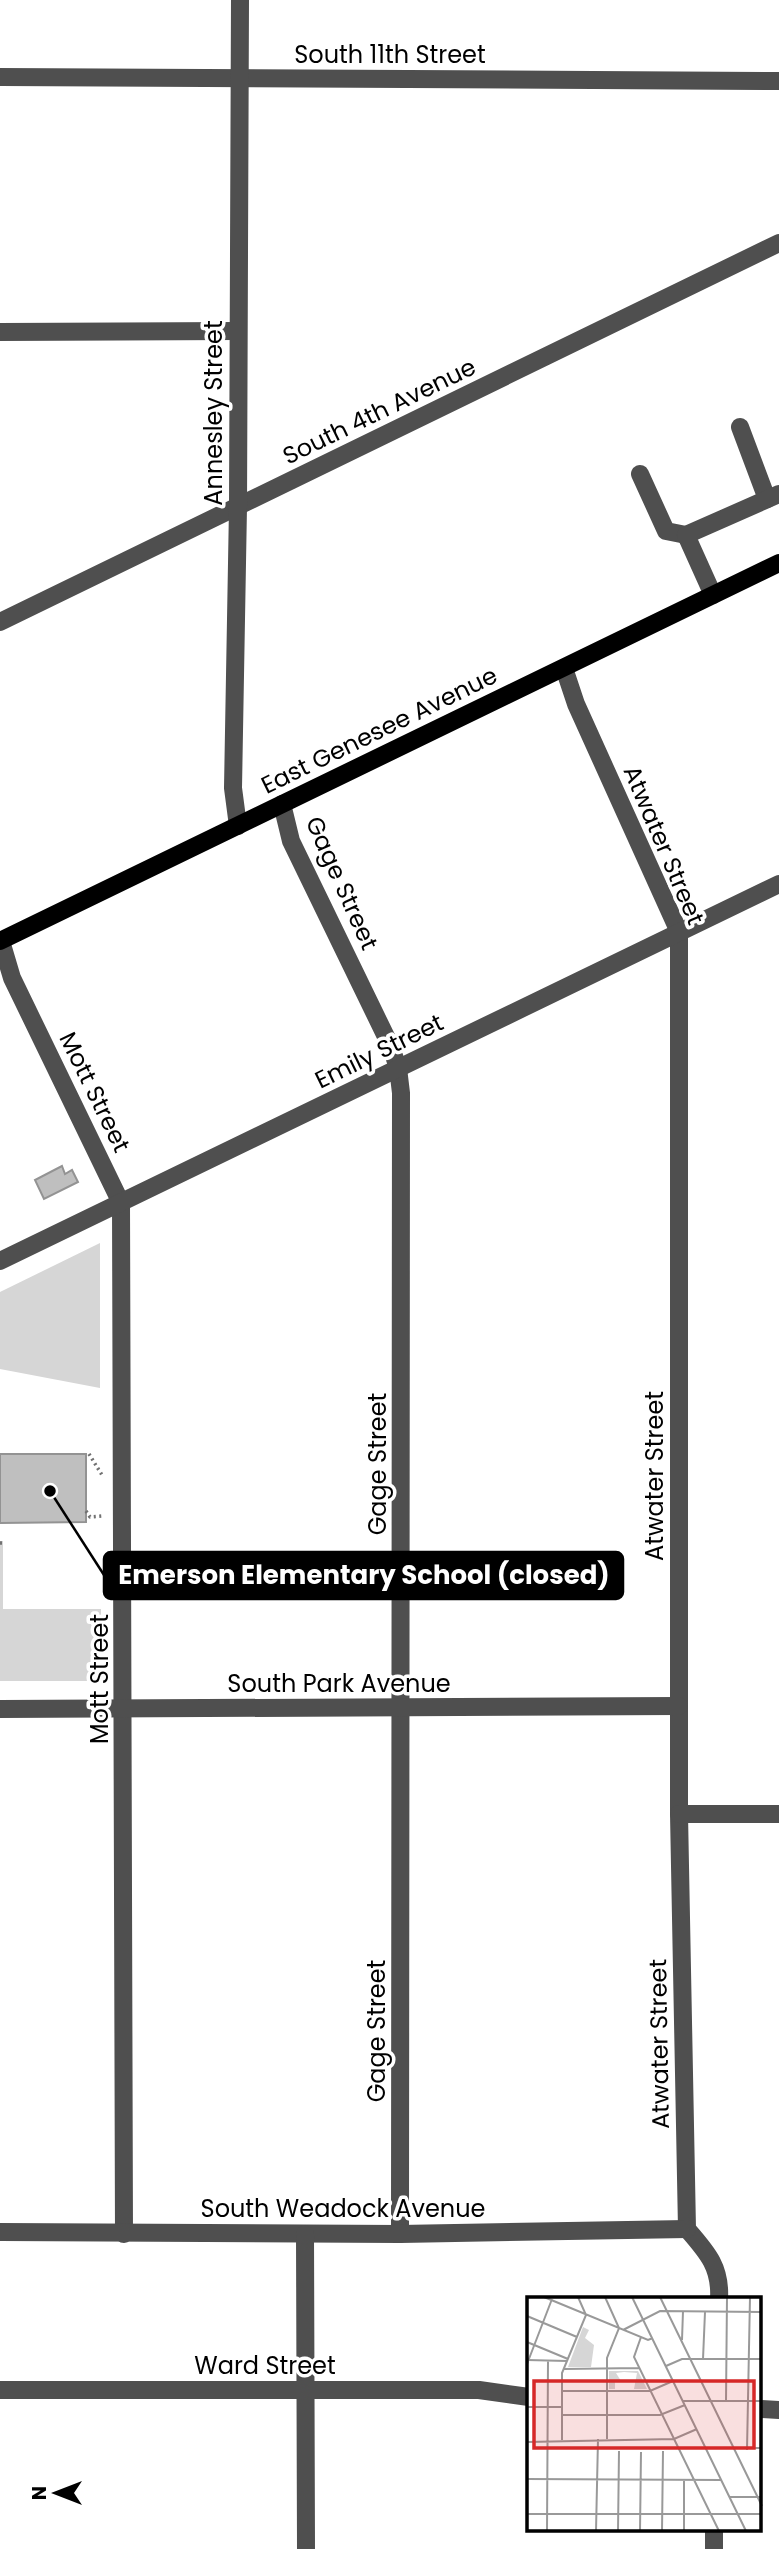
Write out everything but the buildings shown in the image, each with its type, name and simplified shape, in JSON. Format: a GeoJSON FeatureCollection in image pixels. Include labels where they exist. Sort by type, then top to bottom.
{"type":"FeatureCollection","features":[{"type":"Feature","properties":{"kind":"main road","name":"East Genesee Avenue"},"geometry":{"type":"LineString","coordinates":[[1,941],[779,563]]}},
{"type":"Feature","properties":{"kind":"street","name":"Annesley Street"},"geometry":{"type":"LineString","coordinates":[[238,826],[233,788],[238,507],[240,0]]}},
{"type":"Feature","properties":{"kind":"street","name":"South 11th Street"},"geometry":{"type":"LineString","coordinates":[[0,77],[779,81]]}},
{"type":"Feature","properties":{"kind":"street","name":"South 4th Avenue"},"geometry":{"type":"LineString","coordinates":[[0,622],[779,243]]}},
{"type":"Feature","properties":{"kind":"street"},"geometry":{"type":"LineString","coordinates":[[0,332],[238,331]]}},
{"type":"Feature","properties":{"kind":"street"},"geometry":{"type":"LineString","coordinates":[[640,474],[666,531],[685,535],[773,496],[740,427]]}},
{"type":"Feature","properties":{"kind":"street"},"geometry":{"type":"LineString","coordinates":[[685,535],[713,595]]}},
{"type":"Feature","properties":{"kind":"street","name":"Atwater Street"},"geometry":{"type":"LineString","coordinates":[[564,668],[576,704],[680,932],[679,1814],[687,2229]]}},
{"type":"Feature","properties":{"kind":"street","name":"Gage Street"},"geometry":{"type":"LineString","coordinates":[[282,804],[292,841],[391,1047],[398,1068],[401,1093],[400,2234]]}},
{"type":"Feature","properties":{"kind":"street","name":"Emily Street"},"geometry":{"type":"LineString","coordinates":[[0,1261],[779,884]]}},
{"type":"Feature","properties":{"kind":"street","name":"Mott Street"},"geometry":{"type":"LineString","coordinates":[[1,941],[12,978],[121,1203],[124,2234]]}},
{"type":"Feature","properties":{"kind":"street","name":"South Park Avenue"},"geometry":{"type":"LineString","coordinates":[[0,1709],[679,1706]]}},
{"type":"Feature","properties":{"kind":"street"},"geometry":{"type":"LineString","coordinates":[[679,1814],[779,1814]]}},
{"type":"Feature","properties":{"kind":"street"},"geometry":{"type":"LineString","coordinates":[[687,2229],[711,2257],[718,2272],[719,2297]]}},
{"type":"Feature","properties":{"kind":"street","name":"South Weadock Avenue"},"geometry":{"type":"LineString","coordinates":[[0,2232],[400,2234],[687,2229]]}},
{"type":"Feature","properties":{"kind":"street"},"geometry":{"type":"LineString","coordinates":[[305,2234],[306,2549]]}},
{"type":"Feature","properties":{"kind":"street","name":"Ward Street"},"geometry":{"type":"LineString","coordinates":[[0,2390],[478,2390],[527,2398]]}},
{"type":"Feature","properties":{"kind":"path"},"geometry":{"type":"LineString","coordinates":[[89,1454],[90,1461],[102,1475]]}},
{"type":"Feature","properties":{"kind":"path"},"geometry":{"type":"LineString","coordinates":[[86,1511],[90,1517],[102,1517]]}},
{"type":"Feature","properties":{"kind":"shaded area"},"geometry":{"type":"Polygon","coordinates":[[[100,1243],[100,1388],[0,1369],[0,1292],[100,1243]]]}},
{"type":"Feature","properties":{"kind":"shaded area"},"geometry":{"type":"Polygon","coordinates":[[[0,1541],[3,1541],[3,1609],[101,1609],[101,1681],[0,1681],[0,1541]]]}},
{"type":"Feature","properties":{"kind":"place","name":"Emerson Elementary School (closed)"},"geometry":{"type":"Point","coordinates":[50,1491]}}]}
